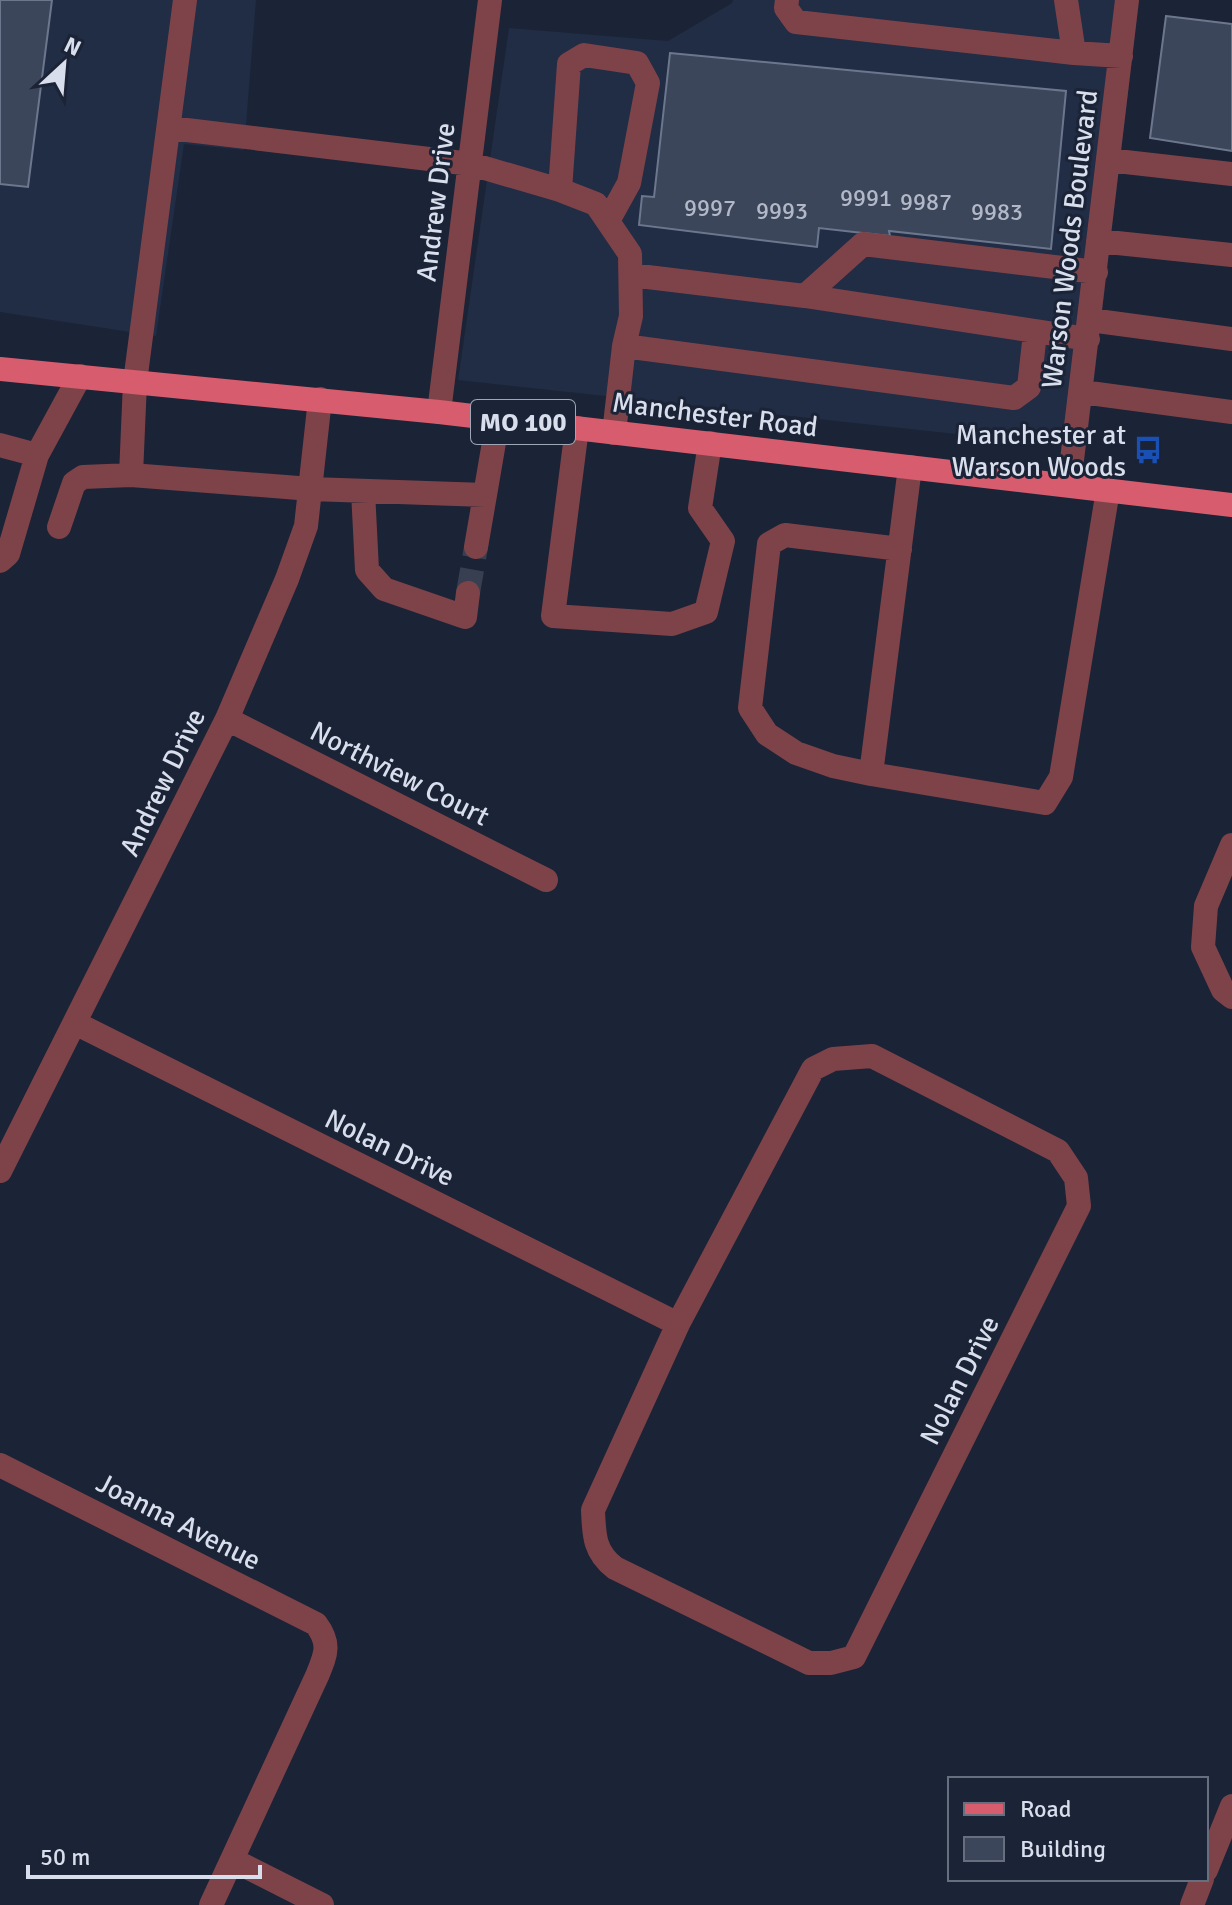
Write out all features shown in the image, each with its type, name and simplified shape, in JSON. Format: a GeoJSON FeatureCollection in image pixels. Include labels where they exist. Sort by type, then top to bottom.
{"type":"FeatureCollection","features":[{"type":"Feature","properties":{"kind":"main road","name":"Manchester Road"},"geometry":{"type":"LineString","coordinates":[[0,369],[439,412],[1232,505]]}},
{"type":"Feature","properties":{"kind":"street"},"geometry":{"type":"LineString","coordinates":[[131,475],[135,382],[185,0]]}},
{"type":"Feature","properties":{"kind":"street","name":"Andrew Drive"},"geometry":{"type":"LineString","coordinates":[[439,412],[490,0]]}},
{"type":"Feature","properties":{"kind":"street"},"geometry":{"type":"LineString","coordinates":[[787,0],[786,8],[796,22],[1121,56]]}},
{"type":"Feature","properties":{"kind":"street"},"geometry":{"type":"LineString","coordinates":[[1066,0],[1074,53]]}},
{"type":"Feature","properties":{"kind":"street","name":"Warson Woods Boulevard"},"geometry":{"type":"LineString","coordinates":[[1069,485],[1127,0]]}},
{"type":"Feature","properties":{"kind":"street"},"geometry":{"type":"LineString","coordinates":[[560,190],[569,64],[584,55],[637,63],[648,83],[629,183],[608,221]]}},
{"type":"Feature","properties":{"kind":"street"},"geometry":{"type":"LineString","coordinates":[[170,128],[471,164],[596,204],[630,254],[631,316],[624,346],[614,433]]}},
{"type":"Feature","properties":{"kind":"street"},"geometry":{"type":"LineString","coordinates":[[1108,160],[1232,174]]}},
{"type":"Feature","properties":{"kind":"street"},"geometry":{"type":"LineString","coordinates":[[1098,241],[1232,255]]}},
{"type":"Feature","properties":{"kind":"street"},"geometry":{"type":"LineString","coordinates":[[805,296],[863,244],[1096,272]]}},
{"type":"Feature","properties":{"kind":"street"},"geometry":{"type":"LineString","coordinates":[[631,275],[805,296],[1035,333],[1089,329],[1232,339]]}},
{"type":"Feature","properties":{"kind":"street"},"geometry":{"type":"LineString","coordinates":[[624,346],[1014,398],[1029,387],[1035,333]]}},
{"type":"Feature","properties":{"kind":"street"},"geometry":{"type":"LineString","coordinates":[[0,561],[8,554],[37,455],[80,376]]}},
{"type":"Feature","properties":{"kind":"street"},"geometry":{"type":"LineString","coordinates":[[1082,392],[1232,412]]}},
{"type":"Feature","properties":{"kind":"street","name":"Andrew Drive"},"geometry":{"type":"LineString","coordinates":[[0,1171],[227,719],[287,579],[306,526],[320,399]]}},
{"type":"Feature","properties":{"kind":"street"},"geometry":{"type":"LineString","coordinates":[[476,547],[498,419]]}},
{"type":"Feature","properties":{"kind":"street"},"geometry":{"type":"LineString","coordinates":[[577,428],[553,616],[672,624],[706,612],[723,541],[700,508],[710,443]]}},
{"type":"Feature","properties":{"kind":"street"},"geometry":{"type":"LineString","coordinates":[[0,445],[37,455]]}},
{"type":"Feature","properties":{"kind":"street"},"geometry":{"type":"LineString","coordinates":[[871,774],[910,467]]}},
{"type":"Feature","properties":{"kind":"street"},"geometry":{"type":"LineString","coordinates":[[59,527],[74,483],[83,477],[131,475],[311,489],[485,495]]}},
{"type":"Feature","properties":{"kind":"street"},"geometry":{"type":"LineString","coordinates":[[900,549],[785,535],[769,544],[750,708],[767,734],[796,753],[833,766],[1045,803],[1061,777],[1108,490]]}},
{"type":"Feature","properties":{"kind":"street"},"geometry":{"type":"LineString","coordinates":[[363,491],[367,570],[384,589],[465,617],[468,593]]}},
{"type":"Feature","properties":{"kind":"street","name":"Northview Court"},"geometry":{"type":"LineString","coordinates":[[227,719],[546,880]]}},
{"type":"Feature","properties":{"kind":"street"},"geometry":{"type":"LineString","coordinates":[[1232,845],[1206,906],[1203,947],[1223,990],[1232,997]]}},
{"type":"Feature","properties":{"kind":"street","name":"Nolan Drive"},"geometry":{"type":"LineString","coordinates":[[75,1023],[678,1324]]}},
{"type":"Feature","properties":{"kind":"street","name":"Nolan Drive"},"geometry":{"type":"LineString","coordinates":[[872,1056],[1058,1151],[1076,1178],[1079,1206],[854,1657],[831,1663],[809,1663],[615,1568],[601,1557],[594,1540],[593,1510],[678,1324],[813,1069],[833,1059],[872,1056]]}},
{"type":"Feature","properties":{"kind":"street","name":"Joanna Avenue"},"geometry":{"type":"LineString","coordinates":[[0,1465],[316,1624],[325,1637],[325,1655],[317,1676],[233,1860]]}},
{"type":"Feature","properties":{"kind":"street"},"geometry":{"type":"LineString","coordinates":[[1208,1865],[1232,1806]]}},
{"type":"Feature","properties":{"kind":"street"},"geometry":{"type":"LineString","coordinates":[[211,1905],[233,1860],[322,1905]]}},
{"type":"Feature","properties":{"kind":"street"},"geometry":{"type":"LineString","coordinates":[[1192,1905],[1201,1881]]}},
{"type":"Feature","properties":{"kind":"shaded area"},"geometry":{"type":"Polygon","coordinates":[[[0,0],[256,0],[244,150],[184,144],[156,336],[0,312],[0,0]]]}},
{"type":"Feature","properties":{"kind":"shaded area"},"geometry":{"type":"Polygon","coordinates":[[[733,0],[1139,0],[1086,448],[458,380],[509,28],[668,41],[733,0]]]}},
{"type":"Feature","properties":{"kind":"building"},"geometry":{"type":"Polygon","coordinates":[[[0,0],[52,0],[28,187],[0,184],[0,0]]]}},
{"type":"Feature","properties":{"kind":"building"},"geometry":{"type":"Polygon","coordinates":[[[1166,16],[1232,24],[1232,151],[1150,138],[1166,16]]]}},
{"type":"Feature","properties":{"kind":"building"},"geometry":{"type":"Polygon","coordinates":[[[670,53],[1066,91],[1051,249],[889,231],[890,236],[819,228],[817,247],[639,225],[642,196],[654,197],[670,53]]]}},
{"type":"Feature","properties":{"kind":"tunnel"},"geometry":{"type":"LineString","coordinates":[[468,593],[476,547]]}},
{"type":"Feature","properties":{"kind":"place","name":"Manchester at Warson Woods"},"geometry":{"type":"Point","coordinates":[1148,450]}}]}
